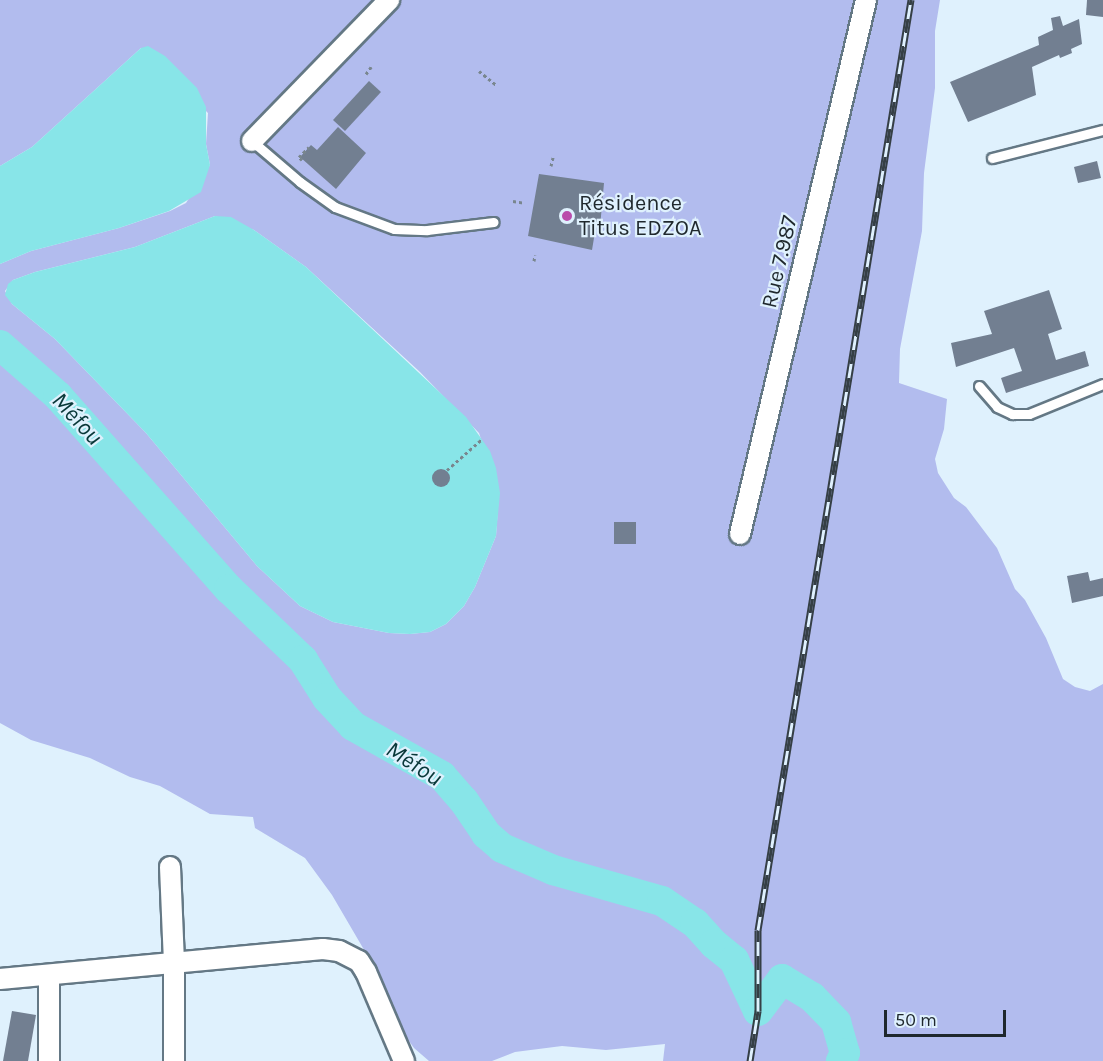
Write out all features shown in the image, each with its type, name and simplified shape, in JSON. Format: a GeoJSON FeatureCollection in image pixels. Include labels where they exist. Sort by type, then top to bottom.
{"type":"FeatureCollection","features":[{"type":"Feature","properties":{"kind":"street"},"geometry":{"type":"LineString","coordinates":[[252,141],[389,0]]}},
{"type":"Feature","properties":{"kind":"street","name":"Rue 7.987"},"geometry":{"type":"LineString","coordinates":[[740,534],[864,1]]}},
{"type":"Feature","properties":{"kind":"street"},"geometry":{"type":"LineString","coordinates":[[170,867],[174,963],[174,1061]]}},
{"type":"Feature","properties":{"kind":"street"},"geometry":{"type":"LineString","coordinates":[[0,979],[323,949],[339,951],[359,962],[366,972],[405,1061]]}},
{"type":"Feature","properties":{"kind":"street"},"geometry":{"type":"LineString","coordinates":[[49,975],[49,1061]]}},
{"type":"Feature","properties":{"kind":"lane"},"geometry":{"type":"LineString","coordinates":[[992,158],[1103,130]]}},
{"type":"Feature","properties":{"kind":"lane"},"geometry":{"type":"LineString","coordinates":[[252,141],[300,182],[335,207],[394,229],[427,230],[494,222]]}},
{"type":"Feature","properties":{"kind":"lane"},"geometry":{"type":"LineString","coordinates":[[979,386],[997,407],[1012,414],[1029,414],[1103,384]]}},
{"type":"Feature","properties":{"kind":"path"},"geometry":{"type":"LineString","coordinates":[[366,75],[370,67]]}},
{"type":"Feature","properties":{"kind":"path"},"geometry":{"type":"LineString","coordinates":[[479,70],[496,85]]}},
{"type":"Feature","properties":{"kind":"path"},"geometry":{"type":"LineString","coordinates":[[302,159],[299,157],[309,147]]}},
{"type":"Feature","properties":{"kind":"path"},"geometry":{"type":"LineString","coordinates":[[551,166],[553,157]]}},
{"type":"Feature","properties":{"kind":"path"},"geometry":{"type":"LineString","coordinates":[[513,201],[525,203]]}},
{"type":"Feature","properties":{"kind":"path"},"geometry":{"type":"LineString","coordinates":[[534,261],[535,255]]}},
{"type":"Feature","properties":{"kind":"path"},"geometry":{"type":"LineString","coordinates":[[447,470],[482,439]]}},
{"type":"Feature","properties":{"kind":"shaded area"},"geometry":{"type":"Polygon","coordinates":[[[0,0],[940,0],[935,31],[935,88],[924,173],[922,231],[900,349],[899,383],[947,399],[944,429],[935,459],[938,473],[954,498],[966,507],[997,548],[1015,589],[1025,600],[1046,638],[1063,679],[1075,687],[1090,691],[1103,684],[1103,1061],[663,1061],[665,1044],[606,1050],[562,1046],[515,1052],[492,1061],[429,1061],[414,1048],[397,1024],[370,960],[332,895],[305,858],[255,828],[253,817],[210,814],[160,786],[130,777],[90,758],[31,740],[0,723],[0,264],[31,251],[119,228],[170,211],[186,203],[210,165],[206,144],[208,113],[141,48],[32,147],[0,166],[0,0]],[[215,216],[135,247],[35,272],[13,280],[5,291],[12,304],[55,339],[146,433],[257,566],[300,606],[333,622],[389,633],[430,632],[446,624],[464,606],[475,587],[496,536],[499,493],[479,433],[420,372],[306,267],[254,230],[215,216]]]}},
{"type":"Feature","properties":{"kind":"shaded area"},"geometry":{"type":"Polygon","coordinates":[[[148,46],[165,56],[197,88],[206,107],[206,144],[210,165],[201,192],[169,211],[119,228],[31,251],[0,264],[0,166],[32,147],[141,48],[148,46]]]}},
{"type":"Feature","properties":{"kind":"shaded area"},"geometry":{"type":"Polygon","coordinates":[[[215,216],[231,217],[254,230],[306,267],[466,417],[490,451],[496,468],[500,493],[496,536],[475,587],[464,606],[446,624],[430,632],[389,633],[333,622],[300,606],[257,566],[146,433],[55,339],[12,304],[5,295],[8,284],[13,280],[35,272],[135,247],[215,216]]]}},
{"type":"Feature","properties":{"kind":"building"},"geometry":{"type":"Polygon","coordinates":[[[1087,0],[1103,0],[1103,17],[1086,15],[1087,0]]]}},
{"type":"Feature","properties":{"kind":"building"},"geometry":{"type":"Polygon","coordinates":[[[1060,16],[1063,26],[1079,19],[1082,44],[1071,49],[1072,53],[1060,58],[1059,55],[1032,67],[1036,95],[968,122],[950,82],[1039,45],[1038,37],[1053,30],[1051,18],[1060,16]]]}},
{"type":"Feature","properties":{"kind":"building"},"geometry":{"type":"Polygon","coordinates":[[[369,81],[381,92],[345,131],[333,120],[369,81]]]}},
{"type":"Feature","properties":{"kind":"building"},"geometry":{"type":"Polygon","coordinates":[[[338,127],[366,153],[336,189],[300,157],[311,145],[317,150],[338,127]]]}},
{"type":"Feature","properties":{"kind":"building"},"geometry":{"type":"Polygon","coordinates":[[[1097,161],[1101,178],[1078,183],[1074,167],[1097,161]]]}},
{"type":"Feature","properties":{"kind":"building","name":"Résidence Titus EDZOA"},"geometry":{"type":"Polygon","coordinates":[[[539,174],[604,183],[600,227],[596,226],[592,250],[528,236],[539,174]]]}},
{"type":"Feature","properties":{"kind":"building"},"geometry":{"type":"Polygon","coordinates":[[[1049,290],[1062,329],[1048,334],[1056,360],[1085,351],[1089,366],[1006,393],[1001,378],[1022,371],[1014,348],[956,367],[951,343],[992,334],[984,311],[1049,290]]]}},
{"type":"Feature","properties":{"kind":"building"},"geometry":{"type":"Polygon","coordinates":[[[437,469],[445,469],[450,474],[448,485],[437,487],[432,482],[432,474],[437,469]]]}},
{"type":"Feature","properties":{"kind":"building"},"geometry":{"type":"Polygon","coordinates":[[[614,522],[636,522],[636,544],[614,544],[614,522]]]}},
{"type":"Feature","properties":{"kind":"building"},"geometry":{"type":"Polygon","coordinates":[[[1088,572],[1090,581],[1103,578],[1103,596],[1072,603],[1067,576],[1088,572]]]}},
{"type":"Feature","properties":{"kind":"building"},"geometry":{"type":"Polygon","coordinates":[[[12,1011],[36,1015],[28,1061],[3,1061],[12,1011]]]}},
{"type":"Feature","properties":{"kind":"waterway","name":"Méfou"},"geometry":{"type":"LineString","coordinates":[[0,345],[58,396],[229,589],[303,660],[327,698],[353,726],[442,776],[464,801],[486,834],[502,848],[553,870],[662,901],[695,923],[714,944],[734,960],[758,1011],[782,979],[812,997],[836,1022],[845,1053],[841,1061]]}},
{"type":"Feature","properties":{"kind":"railway"},"geometry":{"type":"LineString","coordinates":[[750,1061],[758,1011],[758,930],[911,0]]}},
{"type":"Feature","properties":{"kind":"place","name":"Résidence Titus EDZOA"},"geometry":{"type":"Point","coordinates":[567,216]}}]}
